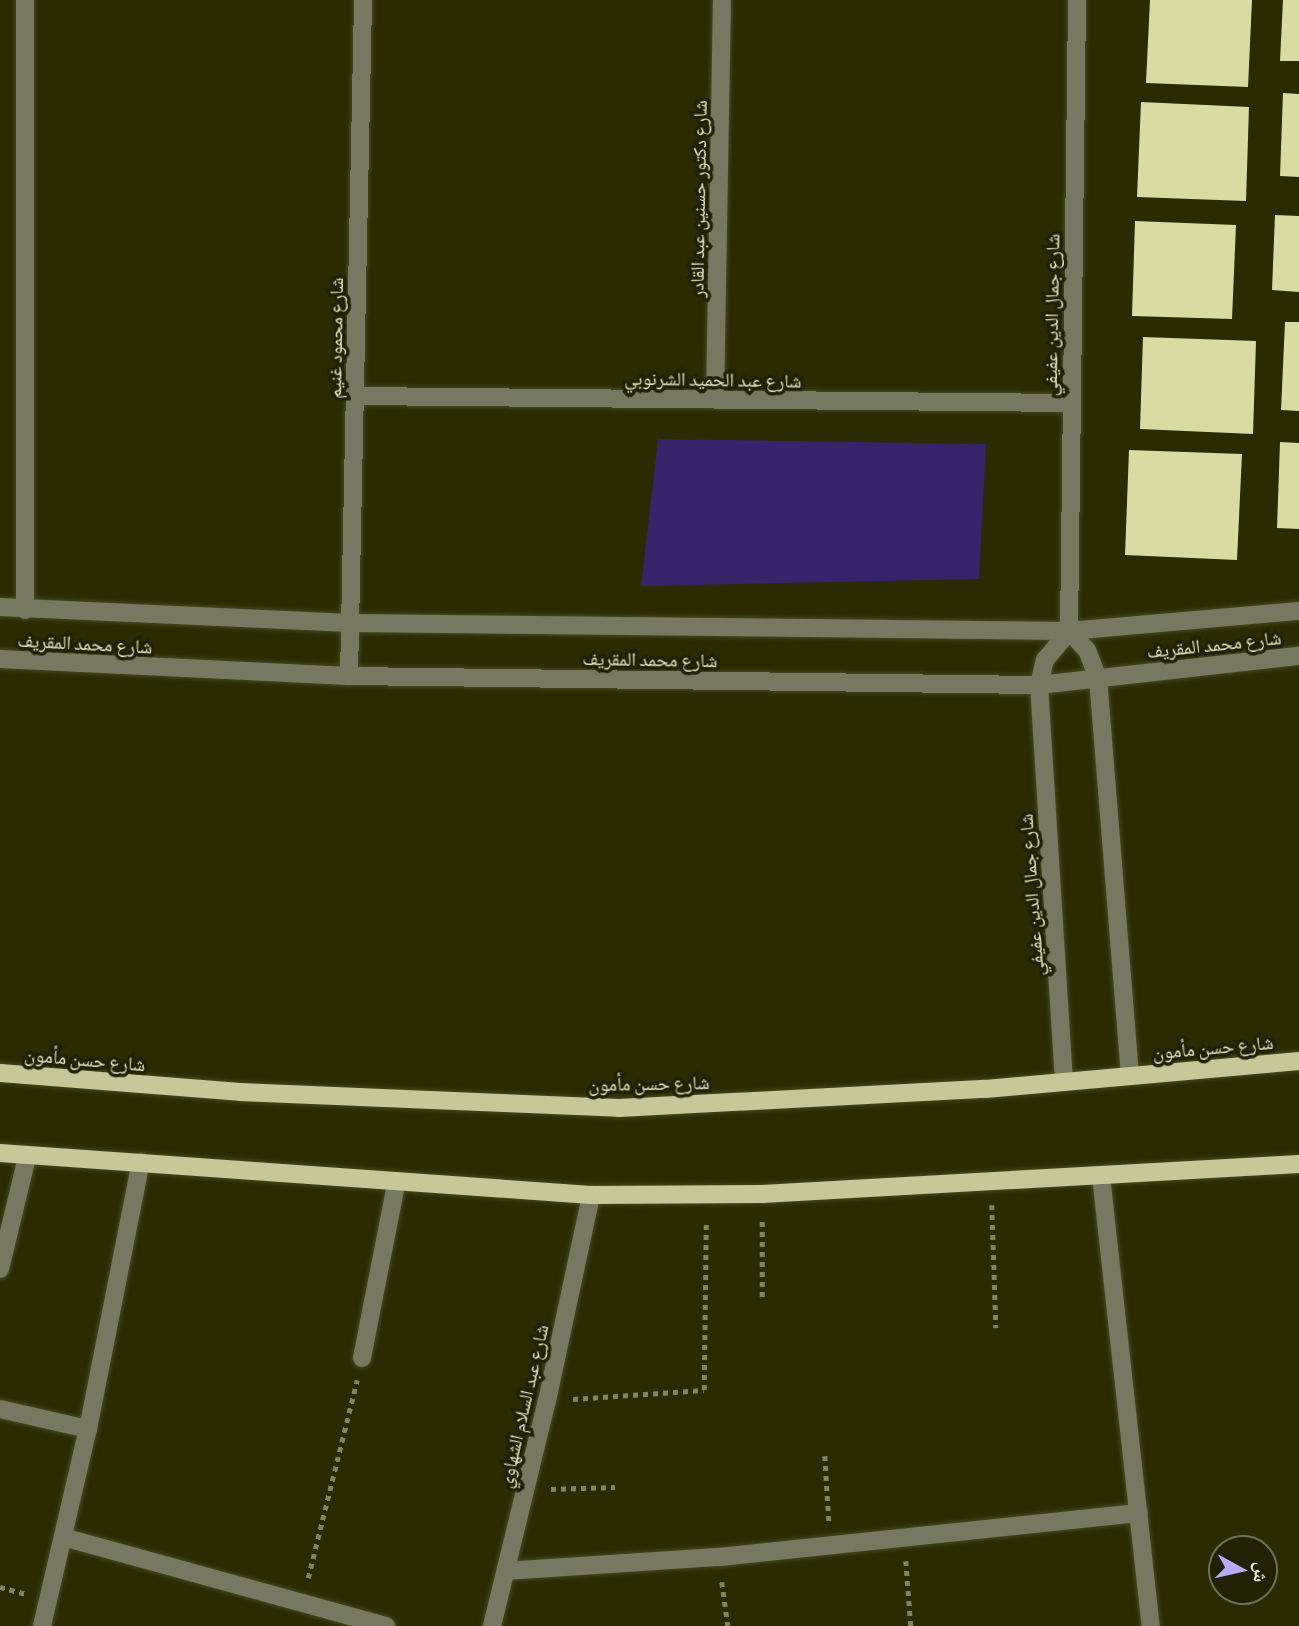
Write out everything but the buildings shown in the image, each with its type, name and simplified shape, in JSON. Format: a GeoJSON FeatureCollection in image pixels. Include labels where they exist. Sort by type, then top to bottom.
{"type":"FeatureCollection","features":[{"type":"Feature","properties":{"kind":"main road","name":"شارع حسن مأمون"},"geometry":{"type":"LineString","coordinates":[[0,1073],[240,1092],[619,1108],[1064,1082],[1299,1060]]}},
{"type":"Feature","properties":{"kind":"main road"},"geometry":{"type":"LineString","coordinates":[[0,1153],[396,1184],[591,1195],[762,1194],[1299,1164]]}},
{"type":"Feature","properties":{"kind":"street"},"geometry":{"type":"LineString","coordinates":[[24,0],[25,610]]}},
{"type":"Feature","properties":{"kind":"street","name":"شارع محمود غنيم"},"geometry":{"type":"LineString","coordinates":[[349,676],[363,0]]}},
{"type":"Feature","properties":{"kind":"street","name":"شارع دكتور حسنين عبد القادر"},"geometry":{"type":"LineString","coordinates":[[715,400],[722,0]]}},
{"type":"Feature","properties":{"kind":"street","name":"شارع جمال الدين عفيفي"},"geometry":{"type":"LineString","coordinates":[[1064,1082],[1039,685],[1051,649],[1069,631],[1077,0]]}},
{"type":"Feature","properties":{"kind":"street","name":"شارع عبد الحميد الشرنوبي"},"geometry":{"type":"LineString","coordinates":[[355,396],[1070,403]]}},
{"type":"Feature","properties":{"kind":"street","name":"شارع محمد المقريف"},"geometry":{"type":"LineString","coordinates":[[0,607],[351,623],[1069,631],[1299,611]]}},
{"type":"Feature","properties":{"kind":"street"},"geometry":{"type":"LineString","coordinates":[[1069,631],[1087,650],[1098,678],[1130,1076]]}},
{"type":"Feature","properties":{"kind":"street","name":"شارع محمد المقريف"},"geometry":{"type":"LineString","coordinates":[[0,659],[349,676],[1039,685],[1299,656]]}},
{"type":"Feature","properties":{"kind":"street"},"geometry":{"type":"LineString","coordinates":[[0,1269],[27,1157]]}},
{"type":"Feature","properties":{"kind":"street"},"geometry":{"type":"LineString","coordinates":[[42,1626],[89,1429],[141,1162]]}},
{"type":"Feature","properties":{"kind":"street"},"geometry":{"type":"LineString","coordinates":[[1101,1176],[1151,1626]]}},
{"type":"Feature","properties":{"kind":"street"},"geometry":{"type":"LineString","coordinates":[[362,1358],[396,1184]]}},
{"type":"Feature","properties":{"kind":"street","name":"شارع عبد السلام الشهاوي"},"geometry":{"type":"LineString","coordinates":[[492,1626],[547,1401],[591,1195]]}},
{"type":"Feature","properties":{"kind":"street"},"geometry":{"type":"LineString","coordinates":[[0,1409],[89,1429]]}},
{"type":"Feature","properties":{"kind":"street"},"geometry":{"type":"LineString","coordinates":[[506,1571],[719,1557],[1139,1513]]}},
{"type":"Feature","properties":{"kind":"street"},"geometry":{"type":"LineString","coordinates":[[63,1537],[386,1626]]}},
{"type":"Feature","properties":{"kind":"path"},"geometry":{"type":"LineString","coordinates":[[991,1180],[996,1328]]}},
{"type":"Feature","properties":{"kind":"path"},"geometry":{"type":"LineString","coordinates":[[547,1401],[698,1394],[704,1390],[705,1194]]}},
{"type":"Feature","properties":{"kind":"path"},"geometry":{"type":"LineString","coordinates":[[762,1194],[762,1297]]}},
{"type":"Feature","properties":{"kind":"path"},"geometry":{"type":"LineString","coordinates":[[302,1602],[362,1358]]}},
{"type":"Feature","properties":{"kind":"path"},"geometry":{"type":"LineString","coordinates":[[825,1456],[830,1546]]}},
{"type":"Feature","properties":{"kind":"path"},"geometry":{"type":"LineString","coordinates":[[525,1490],[615,1487]]}},
{"type":"Feature","properties":{"kind":"path"},"geometry":{"type":"LineString","coordinates":[[905,1539],[911,1626]]}},
{"type":"Feature","properties":{"kind":"path"},"geometry":{"type":"LineString","coordinates":[[719,1557],[728,1626]]}},
{"type":"Feature","properties":{"kind":"shaded area"},"geometry":{"type":"Polygon","coordinates":[[[658,439],[986,444],[979,579],[641,586],[658,439]]]}}]}
